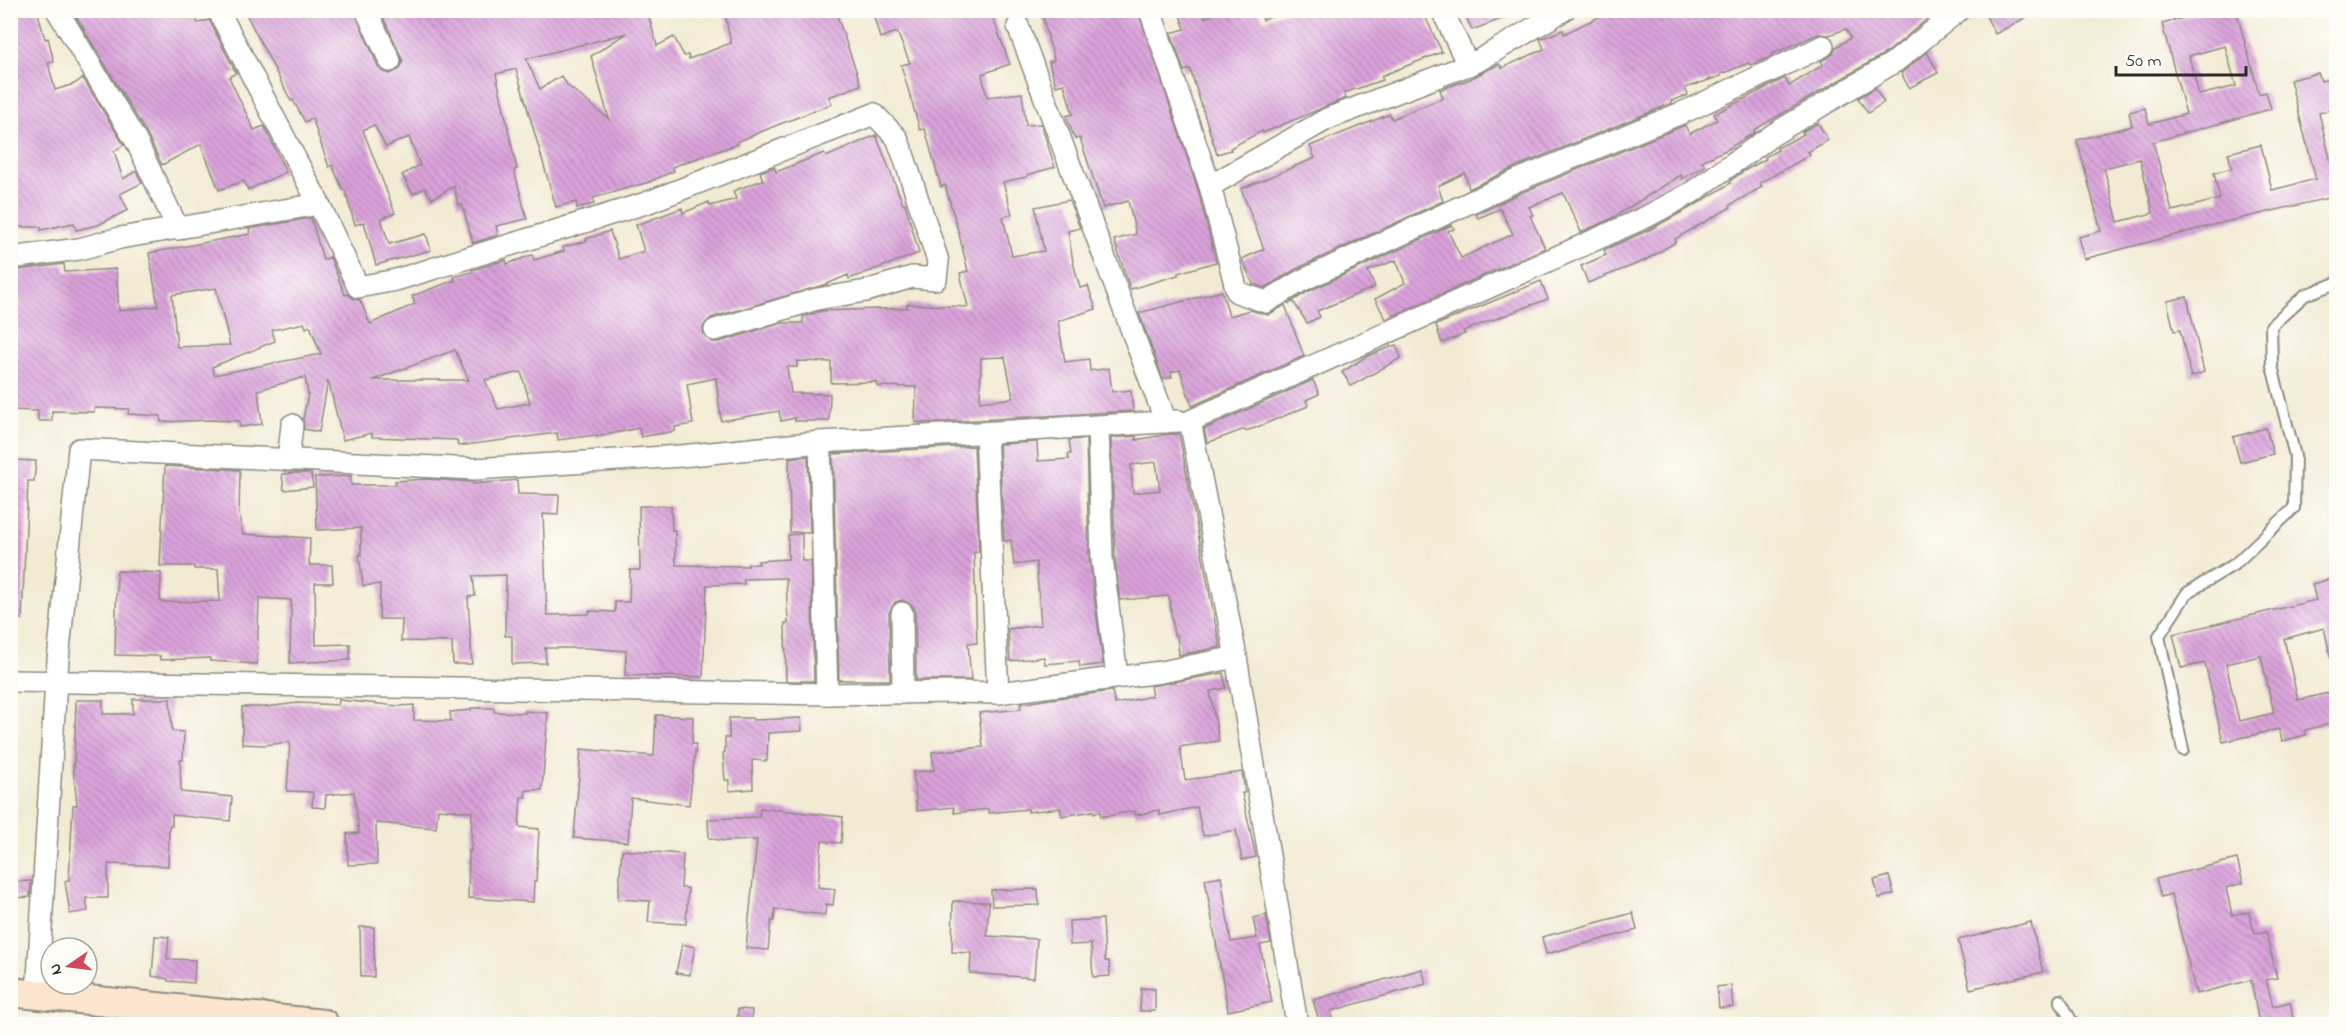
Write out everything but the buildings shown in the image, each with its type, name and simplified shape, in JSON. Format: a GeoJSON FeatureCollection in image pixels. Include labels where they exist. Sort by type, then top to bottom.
{"type":"FeatureCollection","features":[{"type":"Feature","properties":{"kind":"street"},"geometry":{"type":"LineString","coordinates":[[57,10],[136,141],[178,229]]}},
{"type":"Feature","properties":{"kind":"street"},"geometry":{"type":"LineString","coordinates":[[218,10],[319,204],[358,287],[396,280],[646,203],[874,114],[897,138],[938,261],[936,279],[912,278],[866,291],[817,299],[716,330]]}},
{"type":"Feature","properties":{"kind":"street"},"geometry":{"type":"LineString","coordinates":[[366,10],[390,61]]}},
{"type":"Feature","properties":{"kind":"street"},"geometry":{"type":"LineString","coordinates":[[1149,10],[1210,186],[1237,292],[1266,302],[1301,281],[1518,180],[1691,109],[1823,46]]}},
{"type":"Feature","properties":{"kind":"street"},"geometry":{"type":"LineString","coordinates":[[1442,10],[1468,65]]}},
{"type":"Feature","properties":{"kind":"street"},"geometry":{"type":"LineString","coordinates":[[1210,186],[1327,119],[1468,65],[1564,10]]}},
{"type":"Feature","properties":{"kind":"street"},"geometry":{"type":"LineString","coordinates":[[324,1024],[24,993],[79,449],[475,469],[681,456],[820,442],[1190,421],[1646,217],[1691,193],[1774,134],[1896,61],[1959,10]]}},
{"type":"Feature","properties":{"kind":"street"},"geometry":{"type":"LineString","coordinates":[[1018,26],[1166,422]]}},
{"type":"Feature","properties":{"kind":"street"},"geometry":{"type":"LineString","coordinates":[[10,258],[79,249],[120,238],[319,204]]}},
{"type":"Feature","properties":{"kind":"street"},"geometry":{"type":"LineString","coordinates":[[1190,421],[1236,657],[1297,1024]]}},
{"type":"Feature","properties":{"kind":"street"},"geometry":{"type":"LineString","coordinates":[[288,460],[292,425]]}},
{"type":"Feature","properties":{"kind":"street"},"geometry":{"type":"LineString","coordinates":[[1098,426],[1102,558],[1117,677]]}},
{"type":"Feature","properties":{"kind":"street"},"geometry":{"type":"LineString","coordinates":[[986,433],[998,693]]}},
{"type":"Feature","properties":{"kind":"street"},"geometry":{"type":"LineString","coordinates":[[820,442],[827,694]]}},
{"type":"Feature","properties":{"kind":"street"},"geometry":{"type":"LineString","coordinates":[[902,613],[903,693]]}},
{"type":"Feature","properties":{"kind":"street"},"geometry":{"type":"LineString","coordinates":[[10,681],[827,694],[998,693],[1161,672],[1236,657]]}},
{"type":"Feature","properties":{"kind":"street"},"geometry":{"type":"LineString","coordinates":[[10,1005],[217,1024]]}},
{"type":"Feature","properties":{"kind":"lane"},"geometry":{"type":"LineString","coordinates":[[2183,750],[2159,636],[2187,593],[2235,564],[2294,508],[2295,456],[2272,366],[2271,326],[2305,296],[2337,283]]}},
{"type":"Feature","properties":{"kind":"lane"},"geometry":{"type":"LineString","coordinates":[[2060,1000],[2073,1024]]}}]}
